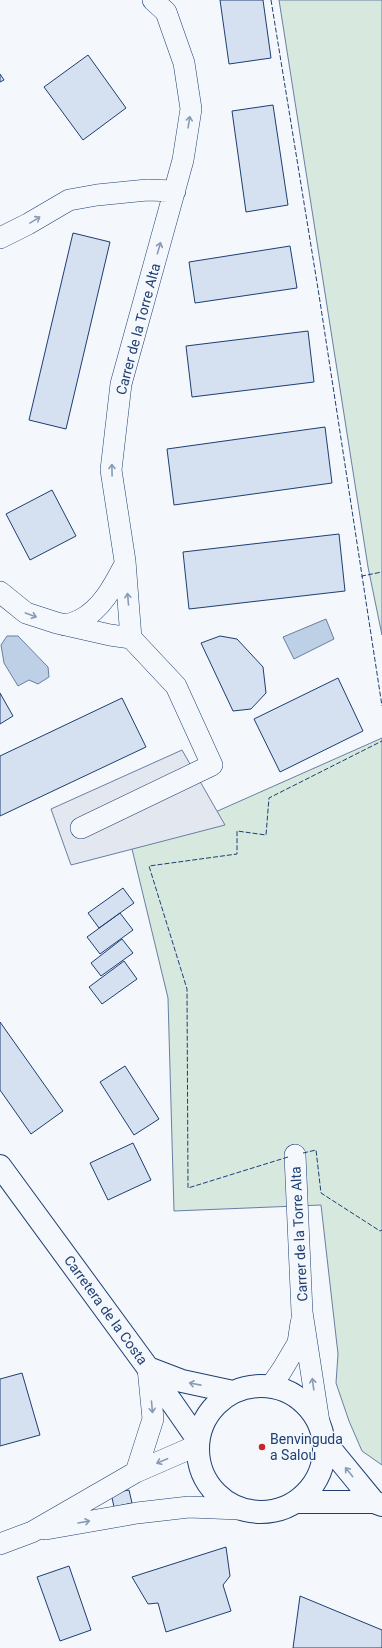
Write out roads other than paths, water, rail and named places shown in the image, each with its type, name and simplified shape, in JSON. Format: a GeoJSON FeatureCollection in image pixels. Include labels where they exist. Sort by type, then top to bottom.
{"type":"FeatureCollection","features":[{"type":"Feature","properties":{"kind":"street","name":"Carrer de la Torre Alta"},"geometry":{"type":"LineString","coordinates":[[131,638],[125,564],[111,470],[121,384],[183,160],[191,109],[184,63],[166,12],[153,0]]}},
{"type":"Feature","properties":{"kind":"street"},"geometry":{"type":"LineString","coordinates":[[0,238],[28,224],[69,200],[97,195],[146,190],[175,191]]}},
{"type":"Feature","properties":{"kind":"street"},"geometry":{"type":"LineString","coordinates":[[65,625],[80,620],[97,608],[113,588],[125,564]]}},
{"type":"Feature","properties":{"kind":"street"},"geometry":{"type":"LineString","coordinates":[[0,592],[26,613],[65,625],[131,638],[176,686],[212,765],[81,828]]}},
{"type":"Feature","properties":{"kind":"street","name":"Carrer de la Torre Alta"},"geometry":{"type":"LineString","coordinates":[[295,1155],[302,1312],[321,1432]]}},
{"type":"Feature","properties":{"kind":"street","name":"Carretera de la Costa"},"geometry":{"type":"LineString","coordinates":[[0,1166],[148,1368],[153,1419],[136,1472]]}},
{"type":"Feature","properties":{"kind":"street","name":"Carrer de la Torre Alta"},"geometry":{"type":"LineString","coordinates":[[271,1386],[298,1343],[302,1312]]}},
{"type":"Feature","properties":{"kind":"street"},"geometry":{"type":"LineString","coordinates":[[148,1368],[182,1382],[233,1392]]}},
{"type":"Feature","properties":{"kind":"street"},"geometry":{"type":"LineString","coordinates":[[148,1368],[198,1443]]}},
{"type":"Feature","properties":{"kind":"street"},"geometry":{"type":"LineString","coordinates":[[240,1509],[222,1499],[208,1484],[200,1465],[198,1443],[205,1420],[217,1404],[233,1392],[252,1386],[271,1386],[291,1392],[307,1405],[321,1432],[378,1504]]}},
{"type":"Feature","properties":{"kind":"street"},"geometry":{"type":"LineString","coordinates":[[32,1532],[137,1513],[188,1507],[240,1509],[259,1512],[278,1510],[296,1502],[309,1490],[318,1476],[324,1459],[321,1432]]}},
{"type":"Feature","properties":{"kind":"street"},"geometry":{"type":"LineString","coordinates":[[0,1544],[32,1532],[136,1472],[198,1443]]}},
{"type":"Feature","properties":{"kind":"street"},"geometry":{"type":"LineString","coordinates":[[296,1502],[378,1504]]}},
{"type":"Feature","properties":{"kind":"water"},"geometry":{"type":"Polygon","coordinates":[[[326,619],[334,639],[294,659],[283,637],[326,619]]]}},
{"type":"Feature","properties":{"kind":"water"},"geometry":{"type":"Polygon","coordinates":[[[7,636],[18,636],[48,667],[49,677],[38,684],[29,680],[18,686],[4,663],[1,645],[7,636]]]}},
{"type":"Feature","properties":{"kind":"place","name":"Benvinguda a Salou"},"geometry":{"type":"Point","coordinates":[262,1447]}}]}
